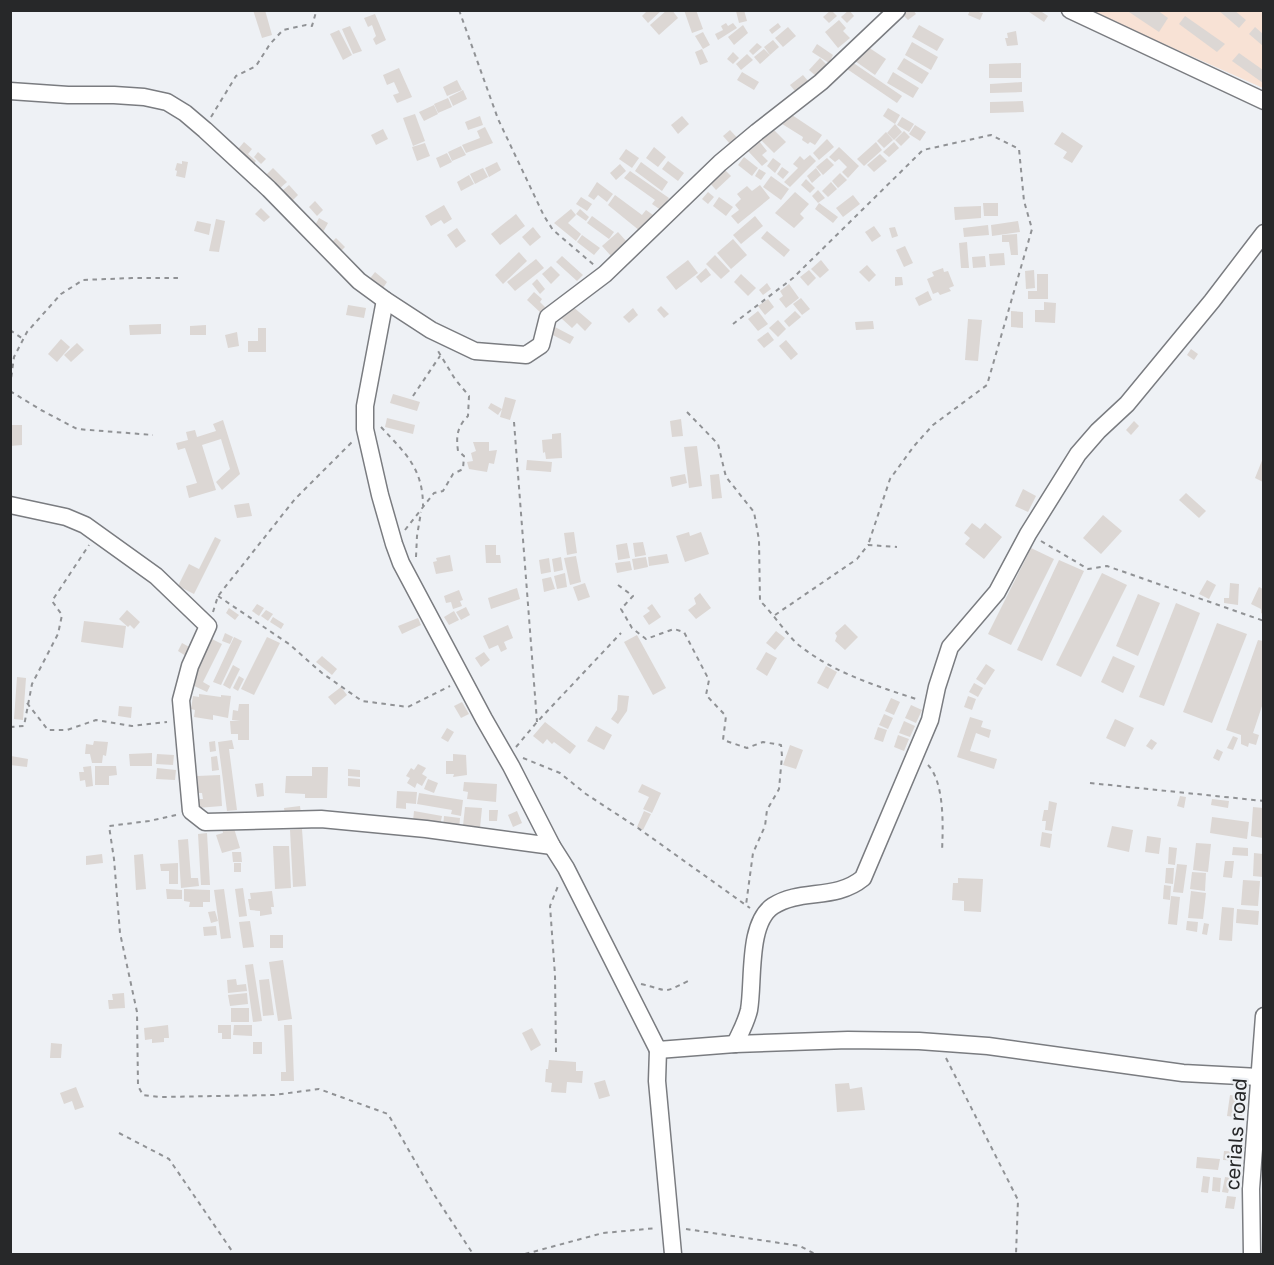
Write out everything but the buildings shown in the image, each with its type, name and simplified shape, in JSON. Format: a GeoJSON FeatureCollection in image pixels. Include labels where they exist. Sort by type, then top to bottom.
{"type":"FeatureCollection","features":[{"type":"Feature","properties":{"kind":"street"},"geometry":{"type":"LineString","coordinates":[[10,91],[144,97],[167,102],[185,113],[205,130],[269,189],[359,281],[384,300],[431,330],[475,351],[526,355],[541,345],[548,317],[605,274],[720,163],[821,82],[897,10]]}},
{"type":"Feature","properties":{"kind":"street"},"geometry":{"type":"LineString","coordinates":[[1070,10],[1263,101]]}},
{"type":"Feature","properties":{"kind":"street"},"geometry":{"type":"LineString","coordinates":[[735,1044],[748,1012],[756,932],[761,919],[771,907],[786,899],[853,887],[863,878],[930,720],[950,647],[997,592],[1028,534],[1078,454],[1098,431],[1127,404],[1212,301],[1263,233]]}},
{"type":"Feature","properties":{"kind":"street"},"geometry":{"type":"LineString","coordinates":[[384,300],[365,406],[373,428],[394,544],[401,563],[464,680],[511,760],[552,846],[566,868],[658,1050],[657,1081],[673,1254]]}},
{"type":"Feature","properties":{"kind":"street"},"geometry":{"type":"LineString","coordinates":[[10,505],[66,517],[97,532],[156,576],[208,626],[190,666],[181,700],[191,811],[205,822],[321,819],[426,829],[552,846]]}},
{"type":"Feature","properties":{"kind":"street","name":"cerials road"},"geometry":{"type":"LineString","coordinates":[[1252,1254],[1257,1190],[1259,1077],[1263,1016]]}},
{"type":"Feature","properties":{"kind":"street"},"geometry":{"type":"LineString","coordinates":[[658,1050],[735,1044],[848,1040],[938,1043],[988,1046],[1183,1072],[1259,1077]]}},
{"type":"Feature","properties":{"kind":"path"},"geometry":{"type":"LineString","coordinates":[[459,10],[498,119],[544,216],[553,230],[605,274]]}},
{"type":"Feature","properties":{"kind":"path"},"geometry":{"type":"LineString","coordinates":[[205,130],[236,76],[256,66],[270,44],[283,30],[306,25],[312,26],[316,12]]}},
{"type":"Feature","properties":{"kind":"path"},"geometry":{"type":"LineString","coordinates":[[733,324],[793,278],[923,150],[991,135],[1019,149],[1024,201],[1032,229],[987,386],[933,425],[914,446],[890,479],[868,545],[857,559],[775,615]]}},
{"type":"Feature","properties":{"kind":"path"},"geometry":{"type":"LineString","coordinates":[[10,386],[14,357],[27,332],[62,294],[83,280],[182,278]]}},
{"type":"Feature","properties":{"kind":"path"},"geometry":{"type":"LineString","coordinates":[[10,330],[23,339]]}},
{"type":"Feature","properties":{"kind":"path"},"geometry":{"type":"LineString","coordinates":[[394,544],[434,493],[443,490],[453,474],[463,469],[464,456],[458,451],[456,435],[461,423],[468,416],[469,396],[455,379],[434,345]]}},
{"type":"Feature","properties":{"kind":"path"},"geometry":{"type":"LineString","coordinates":[[413,396],[441,355]]}},
{"type":"Feature","properties":{"kind":"path"},"geometry":{"type":"LineString","coordinates":[[10,391],[77,429],[153,435]]}},
{"type":"Feature","properties":{"kind":"path"},"geometry":{"type":"LineString","coordinates":[[687,412],[718,444],[726,477],[754,512],[759,540],[760,601],[775,615],[798,645],[828,664],[859,680],[933,704]]}},
{"type":"Feature","properties":{"kind":"path"},"geometry":{"type":"LineString","coordinates":[[514,422],[537,722]]}},
{"type":"Feature","properties":{"kind":"path"},"geometry":{"type":"LineString","coordinates":[[208,626],[218,596],[295,499],[373,428],[411,459],[421,480],[422,510],[417,536],[416,560]]}},
{"type":"Feature","properties":{"kind":"path"},"geometry":{"type":"LineString","coordinates":[[10,727],[24,726],[32,684],[58,634],[62,615],[52,601],[97,532]]}},
{"type":"Feature","properties":{"kind":"path"},"geometry":{"type":"LineString","coordinates":[[1028,534],[1089,569],[1107,566],[1263,621]]}},
{"type":"Feature","properties":{"kind":"path"},"geometry":{"type":"LineString","coordinates":[[868,545],[897,547]]}},
{"type":"Feature","properties":{"kind":"path"},"geometry":{"type":"LineString","coordinates":[[618,585],[633,596],[621,609],[632,628],[646,639],[674,629],[684,632],[709,680],[705,695],[726,716],[723,740],[747,748],[763,742],[781,745],[779,789],[767,810],[765,826],[753,853],[746,905]]}},
{"type":"Feature","properties":{"kind":"path"},"geometry":{"type":"LineString","coordinates":[[218,596],[289,644],[322,673],[362,701],[408,707],[464,680]]}},
{"type":"Feature","properties":{"kind":"path"},"geometry":{"type":"LineString","coordinates":[[621,633],[537,722],[511,760],[560,773],[586,795],[746,905],[761,919]]}},
{"type":"Feature","properties":{"kind":"path"},"geometry":{"type":"LineString","coordinates":[[27,703],[48,730],[67,730],[96,720],[132,726],[182,720]]}},
{"type":"Feature","properties":{"kind":"path"},"geometry":{"type":"LineString","coordinates":[[916,752],[934,771],[943,810],[942,852]]}},
{"type":"Feature","properties":{"kind":"path"},"geometry":{"type":"LineString","coordinates":[[1090,783],[1263,801]]}},
{"type":"Feature","properties":{"kind":"path"},"geometry":{"type":"LineString","coordinates":[[191,811],[149,821],[109,826],[120,933],[137,1012],[138,1086],[143,1095],[160,1097],[274,1095],[319,1089],[388,1114],[435,1196],[473,1254]]}},
{"type":"Feature","properties":{"kind":"path"},"geometry":{"type":"LineString","coordinates":[[556,1052],[555,975],[550,906],[566,868]]}},
{"type":"Feature","properties":{"kind":"path"},"geometry":{"type":"LineString","coordinates":[[625,982],[670,990],[688,981]]}},
{"type":"Feature","properties":{"kind":"path"},"geometry":{"type":"LineString","coordinates":[[938,1043],[1018,1200],[1016,1254]]}},
{"type":"Feature","properties":{"kind":"path"},"geometry":{"type":"LineString","coordinates":[[119,1133],[169,1159],[234,1254]]}},
{"type":"Feature","properties":{"kind":"path"},"geometry":{"type":"LineString","coordinates":[[525,1254],[603,1233],[672,1227],[800,1246],[815,1254]]}},
{"type":"Feature","properties":{"kind":"shaded area"},"geometry":{"type":"Polygon","coordinates":[[[1090,11],[1263,11],[1263,88],[1090,11]]]}}]}
